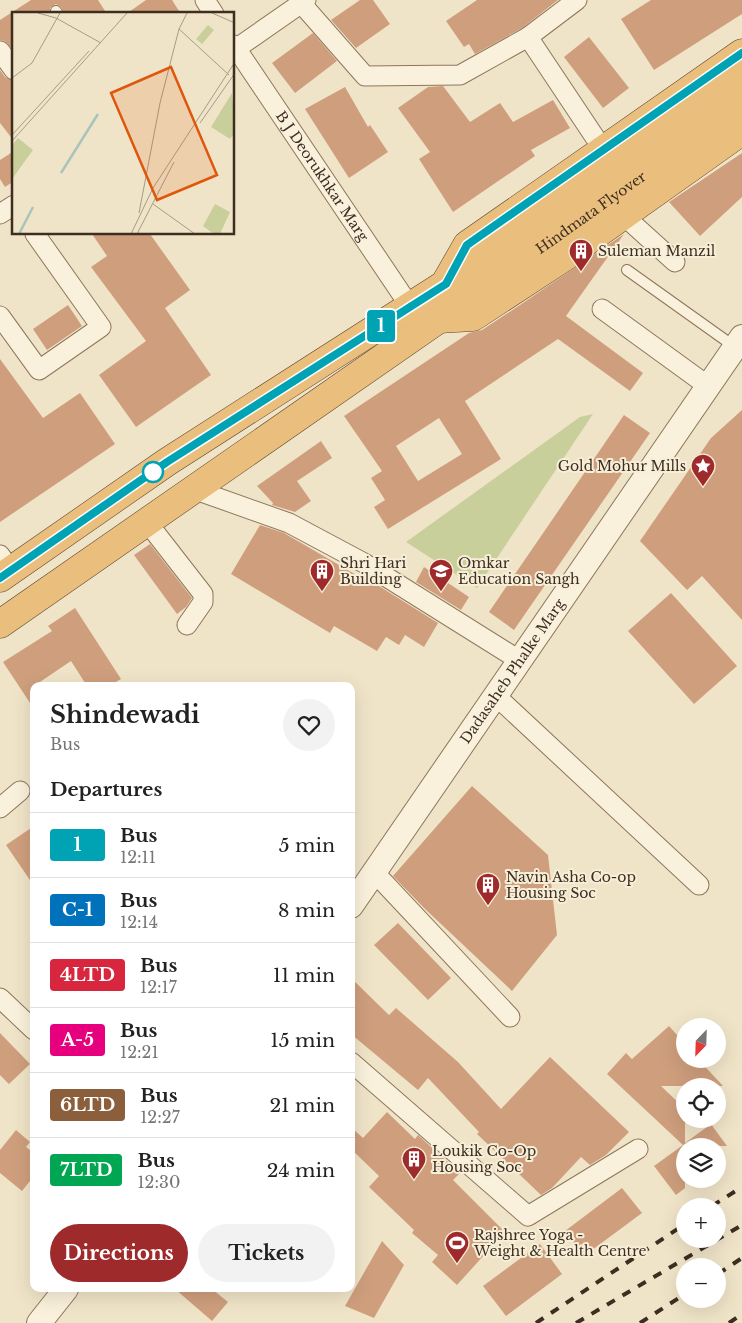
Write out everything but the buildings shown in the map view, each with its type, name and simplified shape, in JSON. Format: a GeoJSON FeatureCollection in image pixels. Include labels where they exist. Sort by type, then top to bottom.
{"type":"FeatureCollection","features":[{"type":"Feature","properties":{"kind":"highway"},"geometry":{"type":"LineString","coordinates":[[446,284],[467,245],[742,53]]}},
{"type":"Feature","properties":{"kind":"highway","name":"Hindmata Flyover"},"geometry":{"type":"LineString","coordinates":[[0,624],[438,319],[478,276],[742,77]]}},
{"type":"Feature","properties":{"kind":"highway","name":"Hindmata Flyover"},"geometry":{"type":"LineString","coordinates":[[4,568],[446,284],[478,276],[742,105]]}},
{"type":"Feature","properties":{"kind":"highway"},"geometry":{"type":"LineString","coordinates":[[438,319],[473,317],[566,256],[742,131]]}},
{"type":"Feature","properties":{"kind":"street"},"geometry":{"type":"LineString","coordinates":[[205,0],[213,12]]}},
{"type":"Feature","properties":{"kind":"street"},"geometry":{"type":"LineString","coordinates":[[235,48],[303,2],[364,76],[460,75],[528,37],[577,0]]}},
{"type":"Feature","properties":{"kind":"street"},"geometry":{"type":"LineString","coordinates":[[528,37],[604,151]]}},
{"type":"Feature","properties":{"kind":"street","name":"B J Deorukhkar Marg"},"geometry":{"type":"LineString","coordinates":[[235,48],[411,308]]}},
{"type":"Feature","properties":{"kind":"street"},"geometry":{"type":"LineString","coordinates":[[0,51],[12,67]]}},
{"type":"Feature","properties":{"kind":"street"},"geometry":{"type":"LineString","coordinates":[[0,214],[12,206]]}},
{"type":"Feature","properties":{"kind":"street"},"geometry":{"type":"LineString","coordinates":[[623,215],[675,262]]}},
{"type":"Feature","properties":{"kind":"street"},"geometry":{"type":"LineString","coordinates":[[0,316],[39,370],[101,327],[36,235]]}},
{"type":"Feature","properties":{"kind":"street"},"geometry":{"type":"LineString","coordinates":[[602,309],[708,386]]}},
{"type":"Feature","properties":{"kind":"street","name":"Dadasaheb Phalke Marg"},"geometry":{"type":"LineString","coordinates":[[355,900],[738,342]]}},
{"type":"Feature","properties":{"kind":"street"},"geometry":{"type":"LineString","coordinates":[[193,490],[289,524],[306,532],[364,563],[519,660]]}},
{"type":"Feature","properties":{"kind":"street"},"geometry":{"type":"LineString","coordinates":[[146,522],[203,594],[203,602],[187,625]]}},
{"type":"Feature","properties":{"kind":"street"},"geometry":{"type":"LineString","coordinates":[[495,695],[699,885]]}},
{"type":"Feature","properties":{"kind":"street"},"geometry":{"type":"LineString","coordinates":[[0,808],[20,791]]}},
{"type":"Feature","properties":{"kind":"street"},"geometry":{"type":"LineString","coordinates":[[375,873],[510,1017]]}},
{"type":"Feature","properties":{"kind":"street"},"geometry":{"type":"LineString","coordinates":[[0,998],[30,1026]]}},
{"type":"Feature","properties":{"kind":"street"},"geometry":{"type":"LineString","coordinates":[[355,1065],[528,1216],[638,1150]]}},
{"type":"Feature","properties":{"kind":"street"},"geometry":{"type":"LineString","coordinates":[[39,1323],[64,1292]]}},
{"type":"Feature","properties":{"kind":"lane"},"geometry":{"type":"LineString","coordinates":[[627,270],[738,342]]}},
{"type":"Feature","properties":{"kind":"green space"},"geometry":{"type":"Polygon","coordinates":[[[593,414],[477,588],[406,542],[580,417],[593,414]]]}},
{"type":"Feature","properties":{"kind":"railway"},"geometry":{"type":"LineString","coordinates":[[725,1198],[742,1187]]}},
{"type":"Feature","properties":{"kind":"railway"},"geometry":{"type":"LineString","coordinates":[[576,1323],[742,1225]]}},
{"type":"Feature","properties":{"kind":"railway"},"geometry":{"type":"LineString","coordinates":[[536,1323],[676,1230]]}},
{"type":"Feature","properties":{"kind":"railway"},"geometry":{"type":"LineString","coordinates":[[726,1269],[742,1258]]}},
{"type":"Feature","properties":{"kind":"railway"},"geometry":{"type":"LineString","coordinates":[[640,1323],[676,1300]]}},
{"type":"Feature","properties":{"kind":"railway"},"geometry":{"type":"LineString","coordinates":[[729,1323],[742,1314]]}},
{"type":"Feature","properties":{"kind":"bus line","name":"1"},"geometry":{"type":"LineString","coordinates":[[0,578],[167,462],[446,284],[467,245],[742,53]]}},
{"type":"Feature","properties":{"kind":"place","name":"Suleman Manzil"},"geometry":{"type":"Point","coordinates":[581,272]}},
{"type":"Feature","properties":{"kind":"place","name":"Gold Mohur Mills"},"geometry":{"type":"Point","coordinates":[703,487]}},
{"type":"Feature","properties":{"kind":"place","name":"Shri Hari Building"},"geometry":{"type":"Point","coordinates":[322,592]}},
{"type":"Feature","properties":{"kind":"place","name":"Omkar Education Sangh"},"geometry":{"type":"Point","coordinates":[441,592]}},
{"type":"Feature","properties":{"kind":"place","name":"Navin Asha Co-op Housing Soc"},"geometry":{"type":"Point","coordinates":[488,906]}},
{"type":"Feature","properties":{"kind":"place","name":"Loukik Co-Op Housing Soc"},"geometry":{"type":"Point","coordinates":[414,1180]}},
{"type":"Feature","properties":{"kind":"place","name":"Rajshree Yoga - Weight & Health Centre"},"geometry":{"type":"Point","coordinates":[457,1264]}}]}
